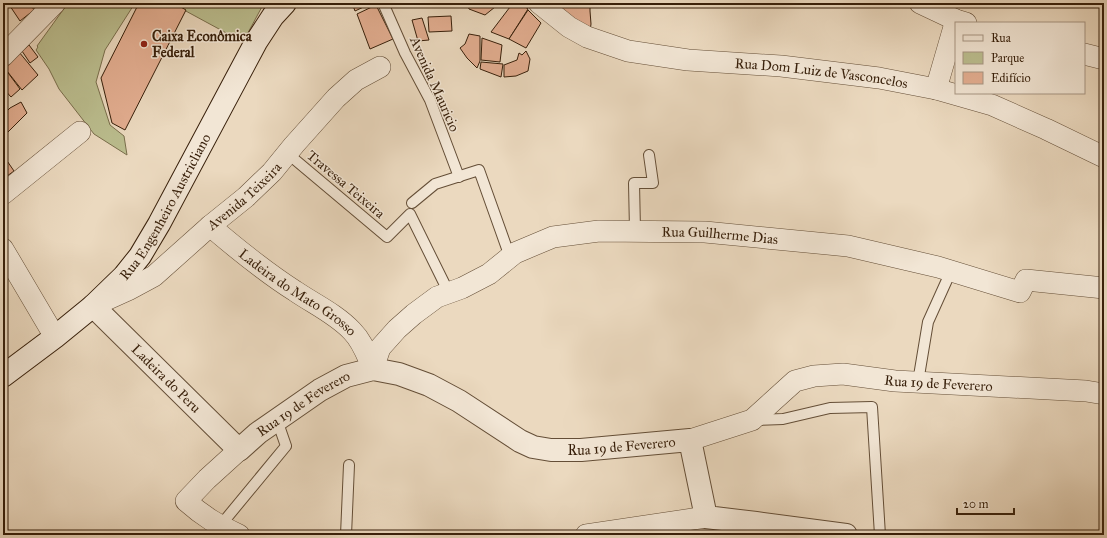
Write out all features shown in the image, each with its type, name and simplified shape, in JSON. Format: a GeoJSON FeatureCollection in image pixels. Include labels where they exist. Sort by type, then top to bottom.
{"type":"FeatureCollection","features":[{"type":"Feature","properties":{"kind":"street"},"geometry":{"type":"LineString","coordinates":[[3,56],[54,3]]}},
{"type":"Feature","properties":{"kind":"street","name":"Rua Engenheiro Austricliano"},"geometry":{"type":"LineString","coordinates":[[3,376],[93,306],[124,276],[140,256],[256,42],[273,16],[285,3]]}},
{"type":"Feature","properties":{"kind":"street","name":"Rua Dom Luiz de Vasconcelos"},"geometry":{"type":"LineString","coordinates":[[539,3],[569,27],[587,37],[628,51],[688,60],[781,66],[879,78],[936,89],[992,105],[1104,157]]}},
{"type":"Feature","properties":{"kind":"street"},"geometry":{"type":"LineString","coordinates":[[920,3],[961,22]]}},
{"type":"Feature","properties":{"kind":"street"},"geometry":{"type":"LineString","coordinates":[[936,89],[955,38]]}},
{"type":"Feature","properties":{"kind":"street"},"geometry":{"type":"LineString","coordinates":[[1085,54],[1104,59]]}},
{"type":"Feature","properties":{"kind":"street","name":"Avenida Teixeira"},"geometry":{"type":"LineString","coordinates":[[93,306],[154,276],[210,226],[246,197],[272,172],[336,98],[356,80],[380,67]]}},
{"type":"Feature","properties":{"kind":"street"},"geometry":{"type":"LineString","coordinates":[[3,194],[80,132]]}},
{"type":"Feature","properties":{"kind":"street","name":"Ladeira do Mato Grosso"},"geometry":{"type":"LineString","coordinates":[[210,226],[261,268],[294,291],[335,316],[352,331],[361,342],[373,369]]}},
{"type":"Feature","properties":{"kind":"street","name":"Rua Guilherme Dias"},"geometry":{"type":"LineString","coordinates":[[373,369],[380,348],[414,314],[437,297],[462,288],[489,274],[515,253],[553,237],[599,231],[635,230],[705,232],[848,246],[938,267],[1020,292],[1026,280],[1104,288]]}},
{"type":"Feature","properties":{"kind":"street"},"geometry":{"type":"LineString","coordinates":[[3,249],[55,337]]}},
{"type":"Feature","properties":{"kind":"street","name":"Ladeira do Peru"},"geometry":{"type":"LineString","coordinates":[[93,306],[239,450]]}},
{"type":"Feature","properties":{"kind":"street","name":"Rua 19 de Feverero"},"geometry":{"type":"LineString","coordinates":[[220,526],[200,514],[186,501],[207,479],[258,433],[320,390],[346,376],[373,369],[399,374],[429,385],[459,401],[520,441],[533,447],[550,450],[581,450],[690,440],[752,420],[795,381],[814,376],[843,374],[895,381],[1086,391],[1104,394]]}},
{"type":"Feature","properties":{"kind":"street"},"geometry":{"type":"LineString","coordinates":[[690,440],[706,517]]}},
{"type":"Feature","properties":{"kind":"street"},"geometry":{"type":"LineString","coordinates":[[586,535],[706,517],[756,529],[846,535]]}},
{"type":"Feature","properties":{"kind":"street"},"geometry":{"type":"LineString","coordinates":[[220,526],[239,535]]}},
{"type":"Feature","properties":{"kind":"lane","name":"Avenida Mauricio"},"geometry":{"type":"LineString","coordinates":[[383,3],[405,53],[430,100],[460,176]]}},
{"type":"Feature","properties":{"kind":"lane","name":"Travessa Teixeira"},"geometry":{"type":"LineString","coordinates":[[287,153],[387,237],[410,214],[449,293]]}},
{"type":"Feature","properties":{"kind":"lane"},"geometry":{"type":"LineString","coordinates":[[635,230],[634,183],[653,183],[649,155]]}},
{"type":"Feature","properties":{"kind":"lane"},"geometry":{"type":"LineString","coordinates":[[412,204],[435,184],[479,170],[510,257]]}},
{"type":"Feature","properties":{"kind":"lane"},"geometry":{"type":"LineString","coordinates":[[918,382],[928,322],[951,271]]}},
{"type":"Feature","properties":{"kind":"lane"},"geometry":{"type":"LineString","coordinates":[[752,420],[783,419],[830,408],[872,407],[880,535]]}},
{"type":"Feature","properties":{"kind":"lane"},"geometry":{"type":"LineString","coordinates":[[220,526],[286,446],[277,420]]}},
{"type":"Feature","properties":{"kind":"lane"},"geometry":{"type":"LineString","coordinates":[[346,535],[348,464]]}},
{"type":"Feature","properties":{"kind":"green space"},"geometry":{"type":"Polygon","coordinates":[[[68,3],[135,3],[105,50],[96,82],[110,125],[124,136],[127,155],[94,134],[59,89],[49,69],[36,50],[38,47],[37,46],[68,3]]]}},
{"type":"Feature","properties":{"kind":"green space"},"geometry":{"type":"Polygon","coordinates":[[[171,3],[264,3],[243,42],[171,3]]]}},
{"type":"Feature","properties":{"kind":"building"},"geometry":{"type":"Polygon","coordinates":[[[8,3],[30,3],[34,10],[20,21],[8,3]]]}},
{"type":"Feature","properties":{"kind":"building","name":"Caixa Econômica Federal"},"geometry":{"type":"Polygon","coordinates":[[[139,3],[174,3],[186,10],[125,130],[112,123],[101,78],[139,3]]]}},
{"type":"Feature","properties":{"kind":"building"},"geometry":{"type":"Polygon","coordinates":[[[352,3],[372,3],[355,11],[352,3]]]}},
{"type":"Feature","properties":{"kind":"building"},"geometry":{"type":"Polygon","coordinates":[[[467,3],[500,3],[485,15],[469,9],[467,3]]]}},
{"type":"Feature","properties":{"kind":"building"},"geometry":{"type":"Polygon","coordinates":[[[513,3],[520,3],[528,9],[509,39],[491,32],[513,3]]]}},
{"type":"Feature","properties":{"kind":"building"},"geometry":{"type":"Polygon","coordinates":[[[552,3],[590,3],[590,31],[552,3]]]}},
{"type":"Feature","properties":{"kind":"building"},"geometry":{"type":"Polygon","coordinates":[[[376,5],[393,39],[370,49],[357,14],[376,5]]]}},
{"type":"Feature","properties":{"kind":"building"},"geometry":{"type":"Polygon","coordinates":[[[528,10],[541,23],[526,48],[509,39],[528,10]]]}},
{"type":"Feature","properties":{"kind":"building"},"geometry":{"type":"Polygon","coordinates":[[[451,16],[452,31],[429,32],[428,17],[451,16]]]}},
{"type":"Feature","properties":{"kind":"building"},"geometry":{"type":"Polygon","coordinates":[[[422,18],[429,40],[418,41],[412,20],[422,18]]]}},
{"type":"Feature","properties":{"kind":"building"},"geometry":{"type":"Polygon","coordinates":[[[469,34],[480,36],[480,61],[477,68],[460,48],[465,44],[469,34]]]}},
{"type":"Feature","properties":{"kind":"building"},"geometry":{"type":"Polygon","coordinates":[[[482,38],[502,45],[500,62],[481,60],[482,38]]]}},
{"type":"Feature","properties":{"kind":"building"},"geometry":{"type":"Polygon","coordinates":[[[29,45],[38,57],[30,63],[22,51],[29,45]]]}},
{"type":"Feature","properties":{"kind":"building"},"geometry":{"type":"Polygon","coordinates":[[[526,51],[530,59],[528,71],[516,76],[504,77],[504,65],[517,60],[519,53],[522,55],[526,51]]]}},
{"type":"Feature","properties":{"kind":"building"},"geometry":{"type":"Polygon","coordinates":[[[19,52],[38,75],[22,90],[3,66],[19,52]]]}},
{"type":"Feature","properties":{"kind":"building"},"geometry":{"type":"Polygon","coordinates":[[[481,62],[503,64],[501,77],[480,69],[481,62]]]}},
{"type":"Feature","properties":{"kind":"building"},"geometry":{"type":"Polygon","coordinates":[[[3,66],[20,89],[11,97],[3,88],[3,66]]]}},
{"type":"Feature","properties":{"kind":"building"},"geometry":{"type":"Polygon","coordinates":[[[21,102],[27,113],[3,137],[3,115],[10,108],[21,102]]]}},
{"type":"Feature","properties":{"kind":"building"},"geometry":{"type":"Polygon","coordinates":[[[3,155],[14,171],[3,179],[3,155]]]}},
{"type":"Feature","properties":{"kind":"place","name":"Caixa Econômica Federal"},"geometry":{"type":"Point","coordinates":[144,44]}}]}
